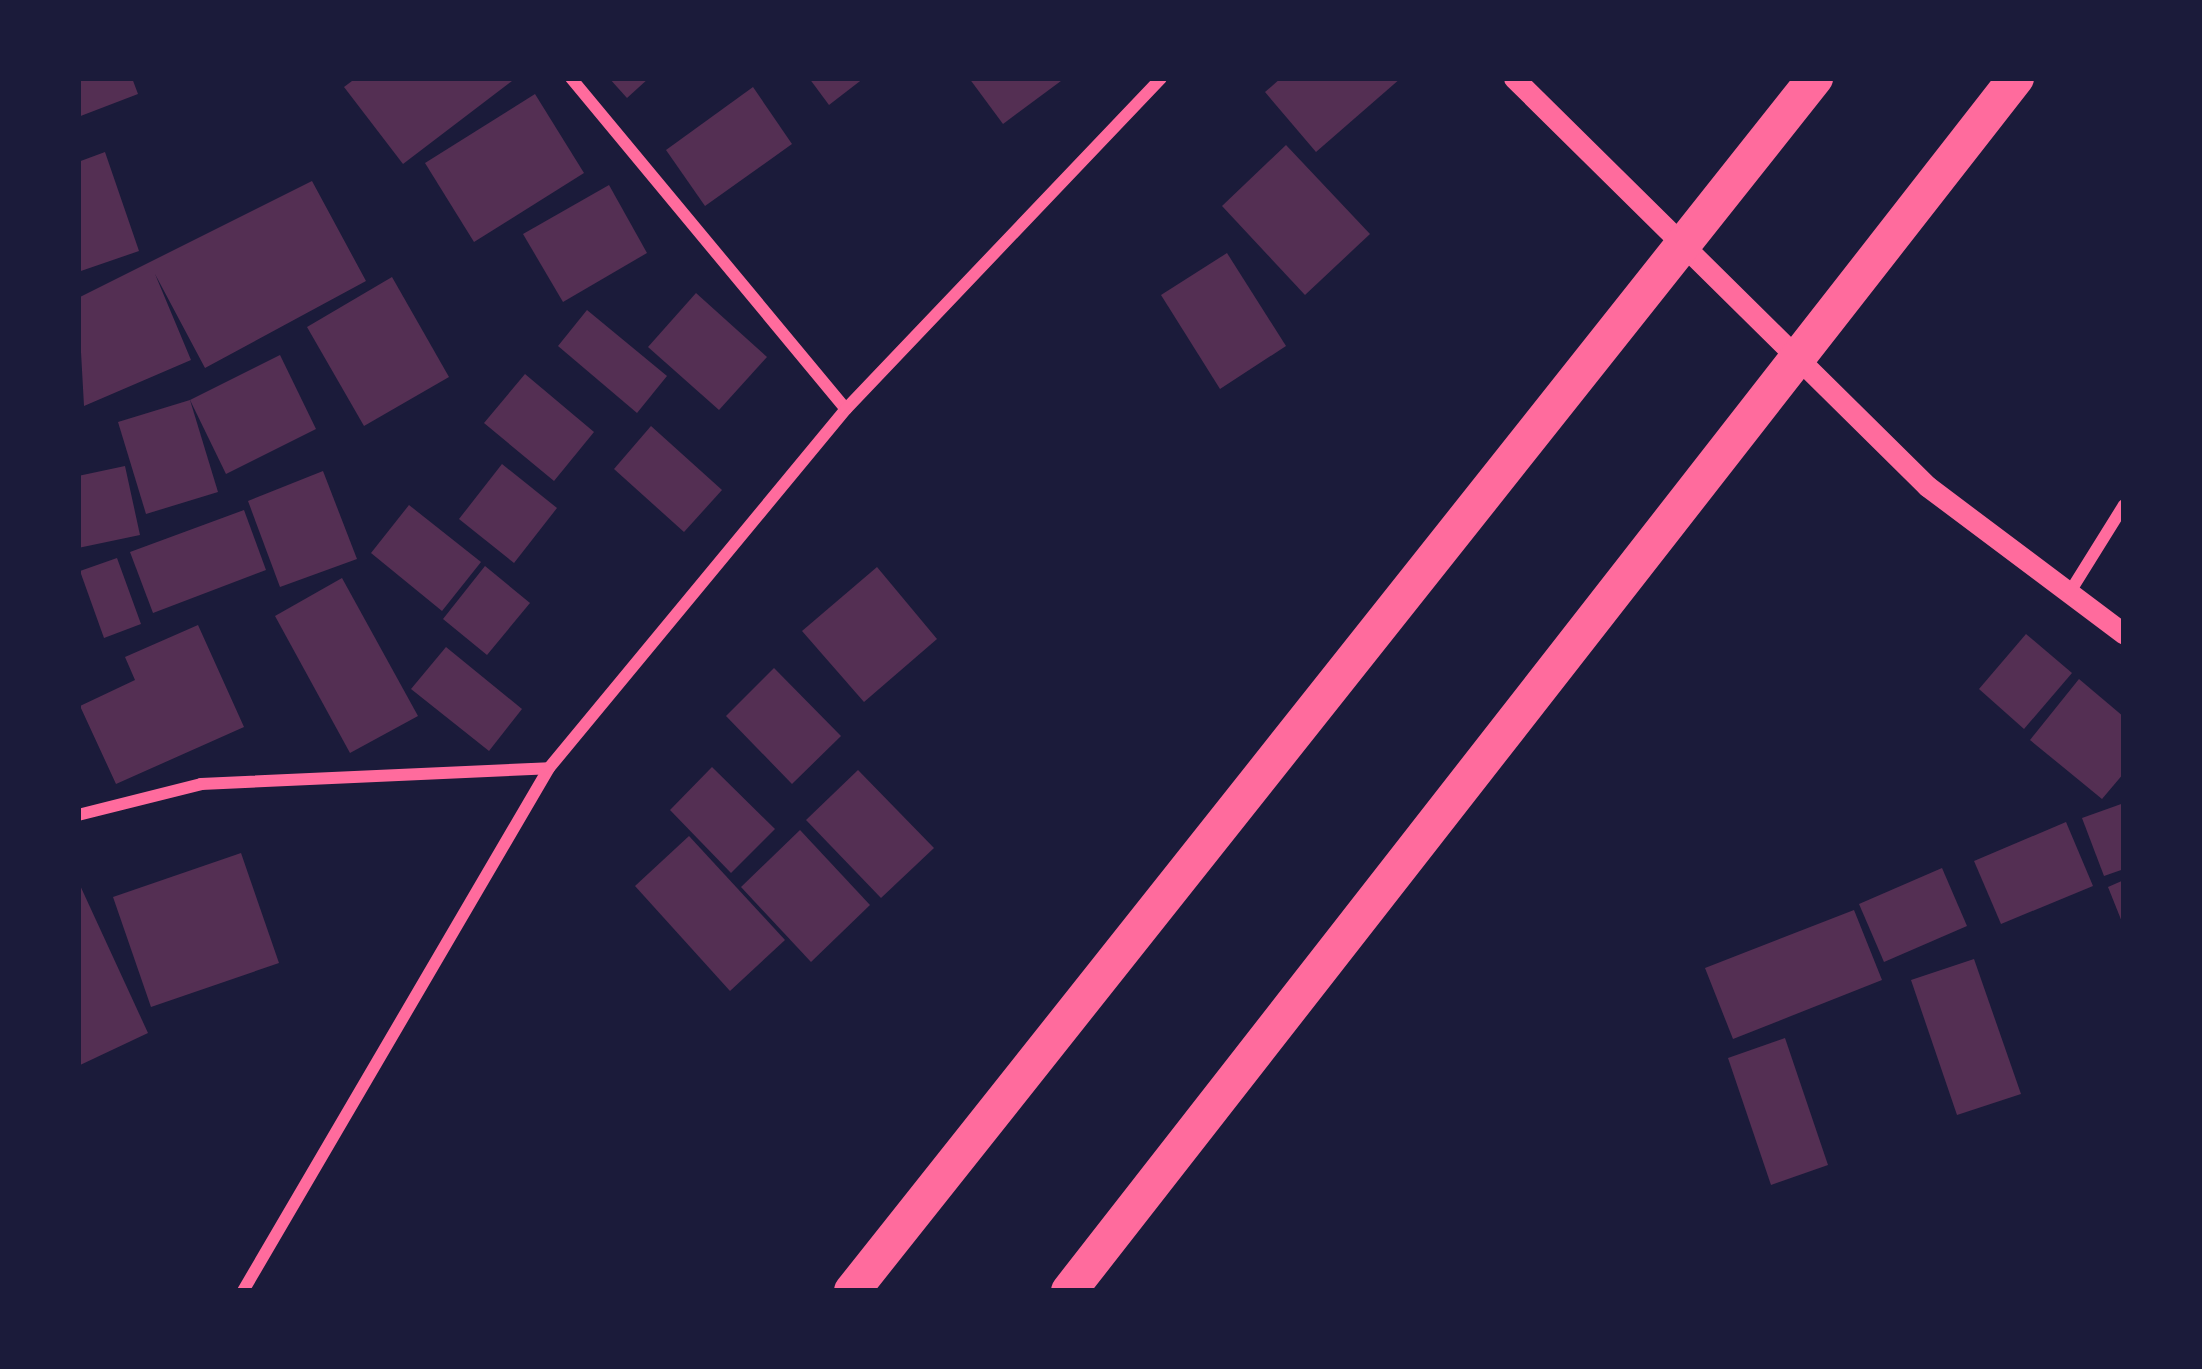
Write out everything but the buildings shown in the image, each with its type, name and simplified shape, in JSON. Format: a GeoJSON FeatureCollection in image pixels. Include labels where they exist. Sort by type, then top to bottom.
{"type":"FeatureCollection","features":[{"type":"Feature","properties":{"kind":"highway"},"geometry":{"type":"LineString","coordinates":[[852,1291],[1815,78]]}},
{"type":"Feature","properties":{"kind":"highway"},"geometry":{"type":"LineString","coordinates":[[1069,1291],[2016,78]]}},
{"type":"Feature","properties":{"kind":"street"},"geometry":{"type":"LineString","coordinates":[[571,78],[846,409]]}},
{"type":"Feature","properties":{"kind":"street"},"geometry":{"type":"LineString","coordinates":[[243,1291],[548,768],[846,409],[1161,78]]}},
{"type":"Feature","properties":{"kind":"street"},"geometry":{"type":"LineString","coordinates":[[1514,78],[1614,184],[1927,486],[2067,596],[2124,634]]}},
{"type":"Feature","properties":{"kind":"street"},"geometry":{"type":"LineString","coordinates":[[2067,596],[2124,506]]}},
{"type":"Feature","properties":{"kind":"street"},"geometry":{"type":"LineString","coordinates":[[78,815],[201,784],[548,768]]}}]}
